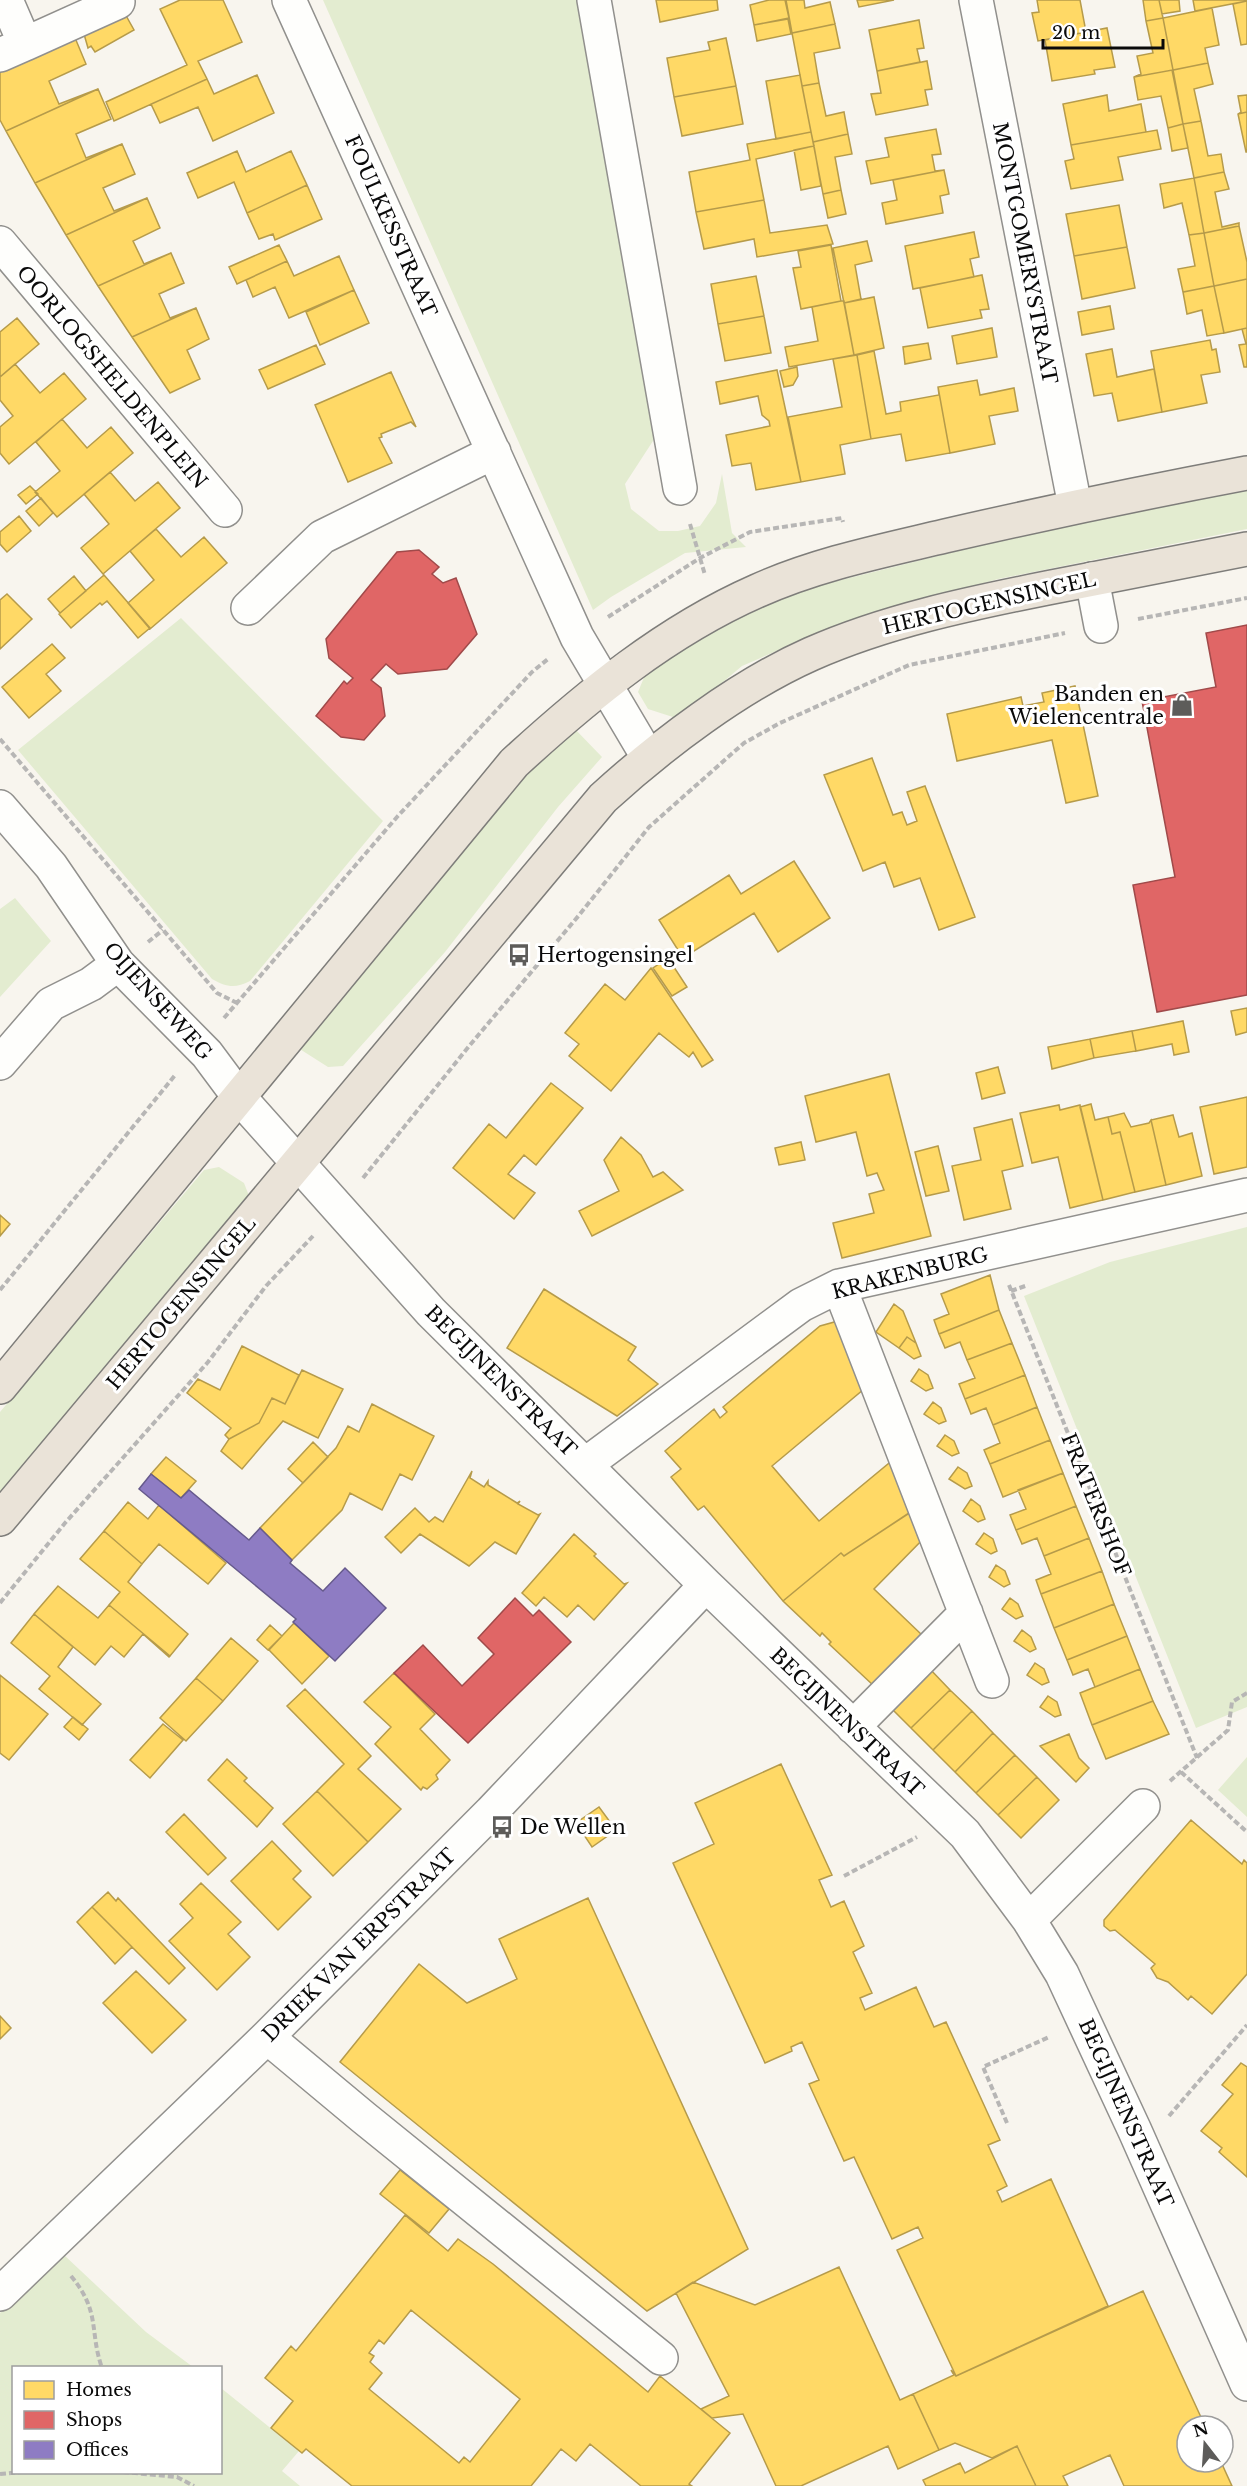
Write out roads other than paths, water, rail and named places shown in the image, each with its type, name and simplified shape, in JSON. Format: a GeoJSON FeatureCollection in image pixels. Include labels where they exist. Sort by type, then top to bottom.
{"type":"FeatureCollection","features":[{"type":"Feature","properties":{"kind":"main road"},"geometry":{"type":"LineString","coordinates":[[0,1387],[514,763],[570,712],[606,687],[659,644],[758,590],[840,561],[1075,506],[1247,473]]}},
{"type":"Feature","properties":{"kind":"main road","name":"HERTOGENSINGEL"},"geometry":{"type":"LineString","coordinates":[[0,1519],[603,798],[648,757],[751,686],[810,654],[869,631],[966,604],[1247,549]]}},
{"type":"Feature","properties":{"kind":"street"},"geometry":{"type":"LineString","coordinates":[[6,0],[12,49],[118,2]]}},
{"type":"Feature","properties":{"kind":"street","name":"FOULKESSTRAAT"},"geometry":{"type":"LineString","coordinates":[[289,0],[577,637],[648,757]]}},
{"type":"Feature","properties":{"kind":"street"},"geometry":{"type":"LineString","coordinates":[[594,0],[680,488]]}},
{"type":"Feature","properties":{"kind":"street","name":"MONTGOMERYSTRAAT"},"geometry":{"type":"LineString","coordinates":[[976,0],[1075,506]]}},
{"type":"Feature","properties":{"kind":"street","name":"OORLOGSHELDENPLEIN"},"geometry":{"type":"LineString","coordinates":[[0,243],[225,510]]}},
{"type":"Feature","properties":{"kind":"street"},"geometry":{"type":"LineString","coordinates":[[248,608],[322,537],[494,452]]}},
{"type":"Feature","properties":{"kind":"street"},"geometry":{"type":"LineString","coordinates":[[1092,579],[1101,626]]}},
{"type":"Feature","properties":{"kind":"street","name":"OIJENSEWEG"},"geometry":{"type":"LineString","coordinates":[[0,807],[51,866],[118,963],[207,1054],[239,1097],[298,1164]]}},
{"type":"Feature","properties":{"kind":"street"},"geometry":{"type":"LineString","coordinates":[[0,1063],[51,1004],[91,984],[118,963]]}},
{"type":"Feature","properties":{"kind":"street","name":"BEGIJNENSTRAAT"},"geometry":{"type":"LineString","coordinates":[[298,1164],[431,1312],[706,1585],[964,1834],[1029,1920],[1062,1974],[1136,2131],[1247,2384]]}},
{"type":"Feature","properties":{"kind":"street","name":"KRAKENBURG"},"geometry":{"type":"LineString","coordinates":[[585,1464],[801,1305],[839,1286],[1247,1195]]}},
{"type":"Feature","properties":{"kind":"street"},"geometry":{"type":"LineString","coordinates":[[839,1286],[992,1681]]}},
{"type":"Feature","properties":{"kind":"street","name":"DRIEK VAN ERPSTRAAT"},"geometry":{"type":"LineString","coordinates":[[0,2294],[267,2037],[491,1812],[706,1585]]}},
{"type":"Feature","properties":{"kind":"street"},"geometry":{"type":"LineString","coordinates":[[853,1726],[966,1613]]}},
{"type":"Feature","properties":{"kind":"street"},"geometry":{"type":"LineString","coordinates":[[1029,1920],[1143,1806]]}},
{"type":"Feature","properties":{"kind":"street"},"geometry":{"type":"LineString","coordinates":[[267,2037],[661,2358]]}},
{"type":"Feature","properties":{"kind":"place","name":"Banden en Wielencentrale"},"geometry":{"type":"Point","coordinates":[1182,705]}},
{"type":"Feature","properties":{"kind":"place","name":"Hertogensingel"},"geometry":{"type":"Point","coordinates":[519,955]}},
{"type":"Feature","properties":{"kind":"place","name":"De Wellen"},"geometry":{"type":"Point","coordinates":[502,1827]}}]}
